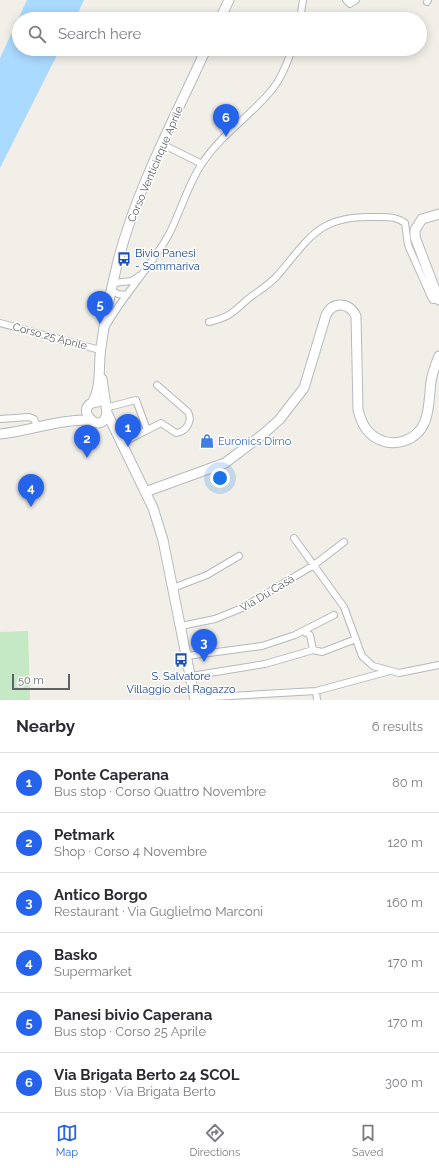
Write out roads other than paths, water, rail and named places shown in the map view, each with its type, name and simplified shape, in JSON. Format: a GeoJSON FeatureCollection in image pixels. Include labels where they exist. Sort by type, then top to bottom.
{"type":"FeatureCollection","features":[{"type":"Feature","properties":{"kind":"main road"},"geometry":{"type":"LineString","coordinates":[[223,12],[229,0]]}},
{"type":"Feature","properties":{"kind":"main road","name":"Corso Venticinque Aprile"},"geometry":{"type":"LineString","coordinates":[[112,286],[132,218],[162,144],[203,56]]}},
{"type":"Feature","properties":{"kind":"main road"},"geometry":{"type":"LineString","coordinates":[[439,214],[422,219],[415,230],[415,237],[439,300]]}},
{"type":"Feature","properties":{"kind":"main road","name":"Corso 25 Aprile"},"geometry":{"type":"LineString","coordinates":[[90,407],[98,390],[100,350],[112,286]]}},
{"type":"Feature","properties":{"kind":"main road"},"geometry":{"type":"LineString","coordinates":[[145,492],[225,464],[279,420],[304,388],[326,315],[328,311],[336,305],[346,305],[356,316],[358,410],[361,421],[367,431],[376,439],[387,443],[399,443],[410,439],[420,432],[426,422],[431,394],[431,381],[439,356]]}},
{"type":"Feature","properties":{"kind":"main road","name":"Corso 25 Aprile"},"geometry":{"type":"LineString","coordinates":[[100,364],[106,410],[120,443]]}},
{"type":"Feature","properties":{"kind":"main road"},"geometry":{"type":"LineString","coordinates":[[0,434],[38,428],[67,420],[98,402],[106,410],[105,418],[101,422],[90,420],[67,420]]}},
{"type":"Feature","properties":{"kind":"main road"},"geometry":{"type":"LineString","coordinates":[[90,407],[90,420]]}},
{"type":"Feature","properties":{"kind":"main road"},"geometry":{"type":"LineString","coordinates":[[101,422],[120,443],[145,492],[163,540],[195,699]]}},
{"type":"Feature","properties":{"kind":"street"},"geometry":{"type":"LineString","coordinates":[[301,12],[303,0]]}},
{"type":"Feature","properties":{"kind":"street"},"geometry":{"type":"LineString","coordinates":[[346,0],[350,4],[356,0]]}},
{"type":"Feature","properties":{"kind":"street"},"geometry":{"type":"LineString","coordinates":[[103,333],[114,312],[143,275],[169,235],[188,186],[202,164],[232,127],[271,91],[285,68],[289,56]]}},
{"type":"Feature","properties":{"kind":"street"},"geometry":{"type":"LineString","coordinates":[[162,144],[202,164]]}},
{"type":"Feature","properties":{"kind":"street"},"geometry":{"type":"LineString","coordinates":[[209,322],[226,318],[276,277],[304,243],[323,226],[353,216],[400,219],[405,223],[408,245],[419,271],[433,300],[439,300]]}},
{"type":"Feature","properties":{"kind":"street"},"geometry":{"type":"LineString","coordinates":[[127,295],[118,294],[112,286],[132,281],[143,275]]}},
{"type":"Feature","properties":{"kind":"street","name":"Corso 25 Aprile"},"geometry":{"type":"LineString","coordinates":[[0,323],[100,350]]}},
{"type":"Feature","properties":{"kind":"street"},"geometry":{"type":"LineString","coordinates":[[120,443],[161,423],[176,433],[190,422],[191,417],[188,412],[157,385]]}},
{"type":"Feature","properties":{"kind":"street"},"geometry":{"type":"LineString","coordinates":[[106,410],[136,400],[147,430]]}},
{"type":"Feature","properties":{"kind":"street"},"geometry":{"type":"LineString","coordinates":[[0,419],[29,417],[34,419],[38,428]]}},
{"type":"Feature","properties":{"kind":"street"},"geometry":{"type":"LineString","coordinates":[[294,538],[344,607],[362,656],[373,666],[399,673],[439,664]]}},
{"type":"Feature","properties":{"kind":"street","name":"Via Dù Casà"},"geometry":{"type":"LineString","coordinates":[[181,626],[215,619],[236,612],[314,565],[344,542]]}},
{"type":"Feature","properties":{"kind":"street"},"geometry":{"type":"LineString","coordinates":[[173,588],[207,575],[239,556]]}},
{"type":"Feature","properties":{"kind":"street"},"geometry":{"type":"LineString","coordinates":[[187,656],[262,646],[303,631],[334,615]]}},
{"type":"Feature","properties":{"kind":"street"},"geometry":{"type":"LineString","coordinates":[[303,631],[310,635],[313,650]]}},
{"type":"Feature","properties":{"kind":"street"},"geometry":{"type":"LineString","coordinates":[[191,676],[265,664],[313,650],[322,652],[356,639]]}},
{"type":"Feature","properties":{"kind":"street"},"geometry":{"type":"LineString","coordinates":[[195,699],[316,691],[390,671]]}},
{"type":"Feature","properties":{"kind":"street"},"geometry":{"type":"LineString","coordinates":[[316,691],[317,700]]}},
{"type":"Feature","properties":{"kind":"water"},"geometry":{"type":"Polygon","coordinates":[[[27,0],[84,0],[78,12],[21,12],[27,0]]]}},
{"type":"Feature","properties":{"kind":"water"},"geometry":{"type":"Polygon","coordinates":[[[12,32],[12,56],[56,56],[0,168],[0,58],[12,32]]]}},
{"type":"Feature","properties":{"kind":"place","name":"Via Brigata Berto 24 SCOL"},"geometry":{"type":"Point","coordinates":[226,137]}},
{"type":"Feature","properties":{"kind":"place","name":"Bivio Panesi - Sommariva"},"geometry":{"type":"Point","coordinates":[124,259]}},
{"type":"Feature","properties":{"kind":"place","name":"Panesi bivio Caperana"},"geometry":{"type":"Point","coordinates":[100,324]}},
{"type":"Feature","properties":{"kind":"place","name":"Euronics Dimo"},"geometry":{"type":"Point","coordinates":[207,441]}},
{"type":"Feature","properties":{"kind":"place","name":"Ponte Caperana"},"geometry":{"type":"Point","coordinates":[128,447]}},
{"type":"Feature","properties":{"kind":"place","name":"Petmark"},"geometry":{"type":"Point","coordinates":[87,458]}},
{"type":"Feature","properties":{"kind":"place","name":"Basko"},"geometry":{"type":"Point","coordinates":[31,507]}},
{"type":"Feature","properties":{"kind":"place","name":"S. Salvatore Villaggio del Ragazzo"},"geometry":{"type":"Point","coordinates":[181,660]}},
{"type":"Feature","properties":{"kind":"place","name":"Antico Borgo"},"geometry":{"type":"Point","coordinates":[204,662]}}]}
